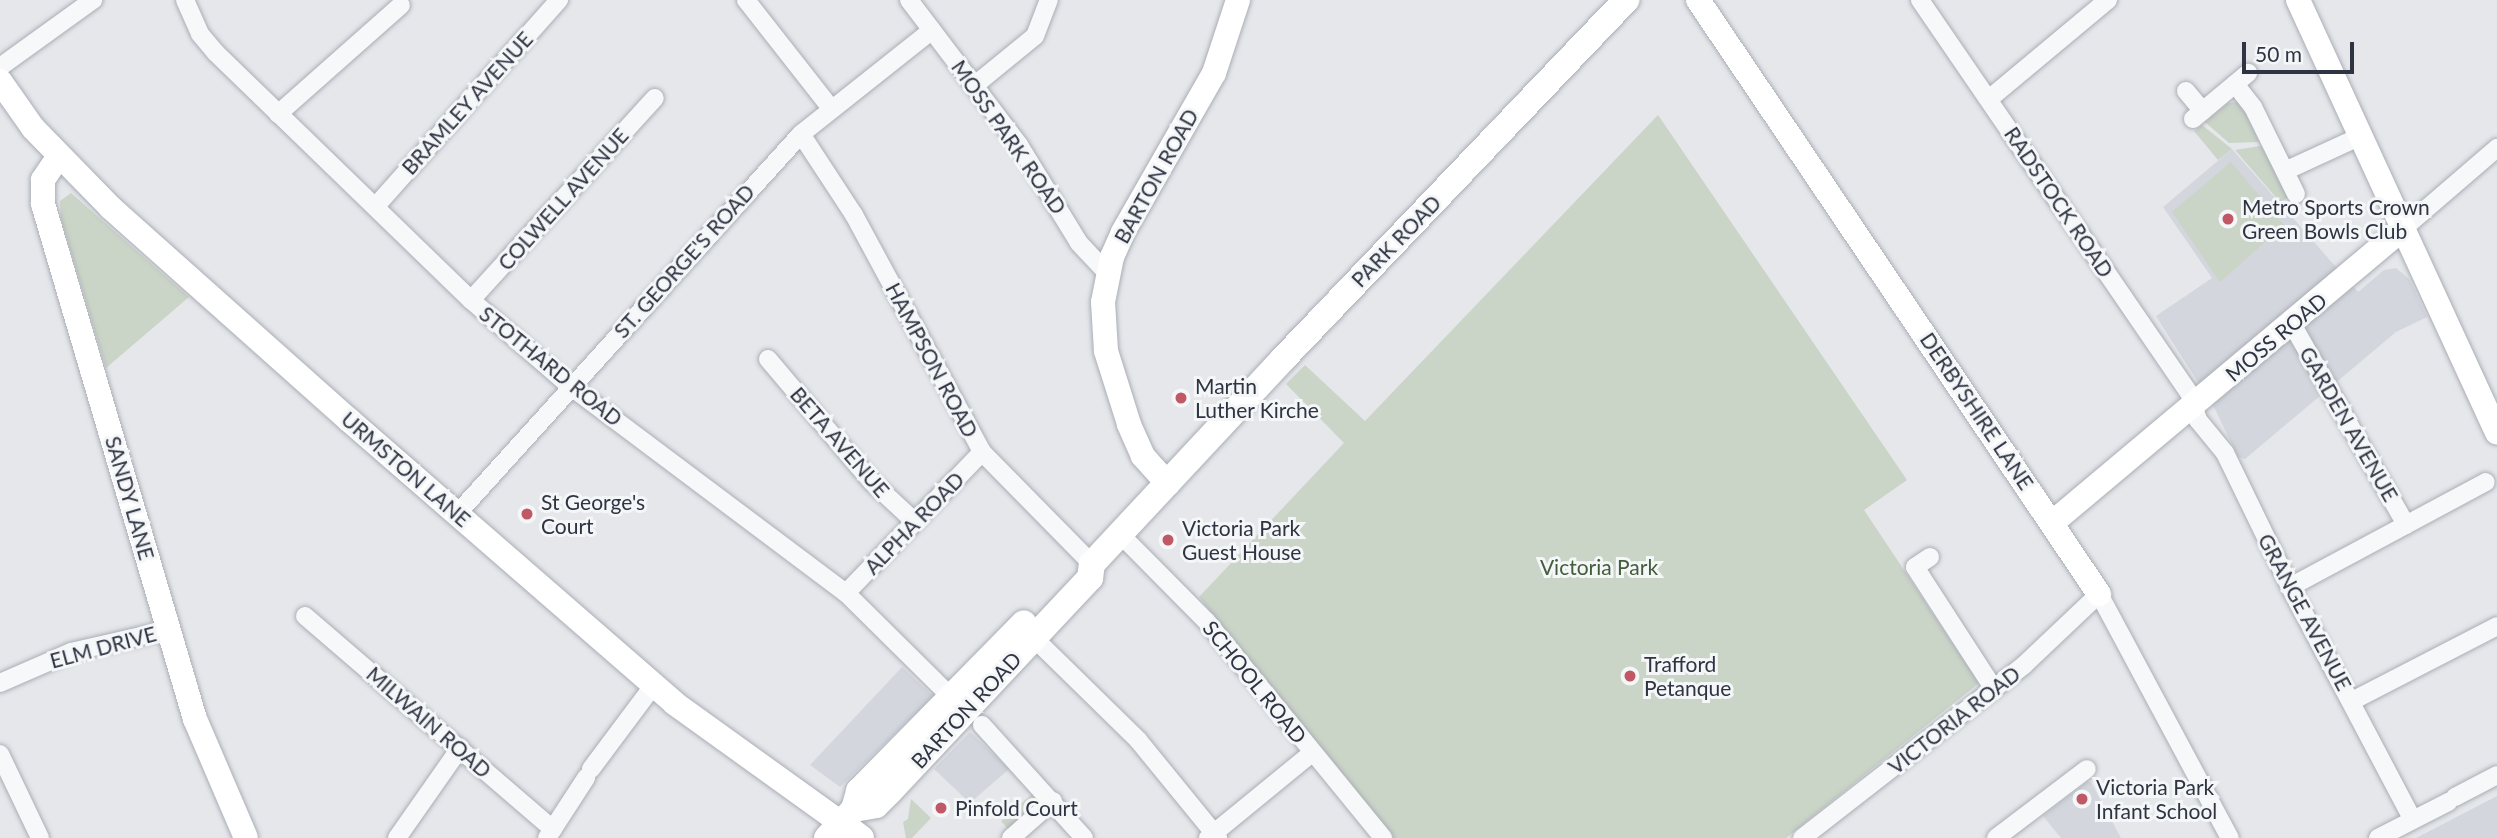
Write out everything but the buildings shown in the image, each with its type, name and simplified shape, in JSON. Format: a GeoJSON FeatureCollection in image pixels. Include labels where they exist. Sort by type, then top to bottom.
{"type":"FeatureCollection","features":[{"type":"Feature","properties":{"kind":"main road","name":"PARK ROAD"},"geometry":{"type":"LineString","coordinates":[[1168,484],[1626,0]]}},
{"type":"Feature","properties":{"kind":"main road","name":"BARTON ROAD"},"geometry":{"type":"LineString","coordinates":[[846,827],[859,791],[966,711],[1090,578],[1093,564],[1168,484]]}},
{"type":"Feature","properties":{"kind":"main road","name":"BARTON ROAD"},"geometry":{"type":"LineString","coordinates":[[966,711],[1079,567],[1093,564]]}},
{"type":"Feature","properties":{"kind":"street"},"geometry":{"type":"LineString","coordinates":[[0,67],[93,0]]}},
{"type":"Feature","properties":{"kind":"street","name":"STOTHARD ROAD"},"geometry":{"type":"LineString","coordinates":[[185,0],[200,34],[278,114],[471,300],[570,386],[846,593],[966,711],[1017,749],[1053,801],[1084,838]]}},
{"type":"Feature","properties":{"kind":"street","name":"BRAMLEY AVENUE"},"geometry":{"type":"LineString","coordinates":[[376,206],[559,0]]}},
{"type":"Feature","properties":{"kind":"street"},"geometry":{"type":"LineString","coordinates":[[746,0],[830,107]]}},
{"type":"Feature","properties":{"kind":"street","name":"MOSS PARK ROAD"},"geometry":{"type":"LineString","coordinates":[[909,0],[975,85],[1053,194],[1079,243],[1108,274]]}},
{"type":"Feature","properties":{"kind":"street"},"geometry":{"type":"LineString","coordinates":[[975,85],[1035,36],[1049,0]]}},
{"type":"Feature","properties":{"kind":"street","name":"BARTON ROAD"},"geometry":{"type":"LineString","coordinates":[[1168,484],[1143,456],[1106,351],[1103,302],[1108,274],[1124,232],[1214,73],[1238,0]]}},
{"type":"Feature","properties":{"kind":"street","name":"DERBYSHIRE LANE"},"geometry":{"type":"LineString","coordinates":[[1698,0],[2099,594],[2230,838]]}},
{"type":"Feature","properties":{"kind":"street","name":"RADSTOCK ROAD"},"geometry":{"type":"LineString","coordinates":[[1920,0],[2190,394],[2193,407]]}},
{"type":"Feature","properties":{"kind":"street"},"geometry":{"type":"LineString","coordinates":[[1989,99],[2108,0]]}},
{"type":"Feature","properties":{"kind":"street"},"geometry":{"type":"LineString","coordinates":[[2298,0],[2497,432]]}},
{"type":"Feature","properties":{"kind":"street"},"geometry":{"type":"LineString","coordinates":[[278,114],[401,5]]}},
{"type":"Feature","properties":{"kind":"street","name":"ST. GEORGE'S ROAD"},"geometry":{"type":"LineString","coordinates":[[457,514],[570,386],[801,134],[830,107],[932,30]]}},
{"type":"Feature","properties":{"kind":"street"},"geometry":{"type":"LineString","coordinates":[[2186,91],[2198,115],[2242,78],[2249,101],[2296,194]]}},
{"type":"Feature","properties":{"kind":"street","name":"URMSTON LANE"},"geometry":{"type":"LineString","coordinates":[[0,81],[59,156],[457,514],[653,686],[846,827]]}},
{"type":"Feature","properties":{"kind":"street","name":"COLWELL AVENUE"},"geometry":{"type":"LineString","coordinates":[[471,300],[656,98]]}},
{"type":"Feature","properties":{"kind":"street","name":"HAMPSON ROAD"},"geometry":{"type":"LineString","coordinates":[[801,134],[854,215],[982,452],[1093,564]]}},
{"type":"Feature","properties":{"kind":"street"},"geometry":{"type":"LineString","coordinates":[[2285,171],[2361,136]]}},
{"type":"Feature","properties":{"kind":"street","name":"MOSS ROAD"},"geometry":{"type":"LineString","coordinates":[[2052,523],[2292,324],[2497,148]]}},
{"type":"Feature","properties":{"kind":"street","name":"SANDY LANE"},"geometry":{"type":"LineString","coordinates":[[59,156],[43,180],[43,204],[168,630],[209,759],[246,838]]}},
{"type":"Feature","properties":{"kind":"street","name":"GARDEN AVENUE"},"geometry":{"type":"LineString","coordinates":[[2292,324],[2406,525]]}},
{"type":"Feature","properties":{"kind":"street","name":"BETA AVENUE"},"geometry":{"type":"LineString","coordinates":[[768,359],[872,482],[915,522]]}},
{"type":"Feature","properties":{"kind":"street","name":"GRANGE AVENUE"},"geometry":{"type":"LineString","coordinates":[[2193,407],[2198,420],[2225,453],[2290,587],[2413,820]]}},
{"type":"Feature","properties":{"kind":"street","name":"ALPHA ROAD"},"geometry":{"type":"LineString","coordinates":[[846,593],[982,452]]}},
{"type":"Feature","properties":{"kind":"street"},"geometry":{"type":"LineString","coordinates":[[2290,587],[2486,482]]}},
{"type":"Feature","properties":{"kind":"street","name":"SCHOOL ROAD"},"geometry":{"type":"LineString","coordinates":[[1120,534],[1208,622],[1382,838]]}},
{"type":"Feature","properties":{"kind":"street"},"geometry":{"type":"LineString","coordinates":[[1930,557],[1916,567],[1994,689]]}},
{"type":"Feature","properties":{"kind":"street","name":"VICTORIA ROAD"},"geometry":{"type":"LineString","coordinates":[[1802,838],[1994,689],[2099,594]]}},
{"type":"Feature","properties":{"kind":"street","name":"MILWAIN ROAD"},"geometry":{"type":"LineString","coordinates":[[305,616],[460,748],[550,833]]}},
{"type":"Feature","properties":{"kind":"street"},"geometry":{"type":"LineString","coordinates":[[2352,701],[2497,626]]}},
{"type":"Feature","properties":{"kind":"street","name":"ELM DRIVE"},"geometry":{"type":"LineString","coordinates":[[0,683],[71,652],[168,630]]}},
{"type":"Feature","properties":{"kind":"street"},"geometry":{"type":"LineString","coordinates":[[1034,638],[1138,740],[1214,837],[1312,754]]}},
{"type":"Feature","properties":{"kind":"street"},"geometry":{"type":"LineString","coordinates":[[550,833],[653,686]]}},
{"type":"Feature","properties":{"kind":"street"},"geometry":{"type":"LineString","coordinates":[[397,838],[460,748]]}},
{"type":"Feature","properties":{"kind":"street"},"geometry":{"type":"LineString","coordinates":[[0,754],[40,838]]}},
{"type":"Feature","properties":{"kind":"street"},"geometry":{"type":"LineString","coordinates":[[1996,838],[2087,768]]}},
{"type":"Feature","properties":{"kind":"street"},"geometry":{"type":"LineString","coordinates":[[2378,838],[2497,775]]}},
{"type":"Feature","properties":{"kind":"street"},"geometry":{"type":"LineString","coordinates":[[1011,838],[1053,801]]}},
{"type":"Feature","properties":{"kind":"shaded area"},"geometry":{"type":"Polygon","coordinates":[[[2232,149],[2358,292],[2384,270],[2396,268],[2410,280],[2427,317],[2396,332],[2245,459],[2238,457],[2215,409],[2156,316],[2212,278],[2163,207],[2232,149]]]}},
{"type":"Feature","properties":{"kind":"shaded area"},"geometry":{"type":"Polygon","coordinates":[[[902,667],[933,696],[840,787],[810,765],[902,667]]]}},
{"type":"Feature","properties":{"kind":"shaded area"},"geometry":{"type":"Polygon","coordinates":[[[970,732],[1009,769],[970,803],[934,769],[970,732]]]}},
{"type":"Feature","properties":{"kind":"shaded area","name":"Victoria Park Infant School"},"geometry":{"type":"Polygon","coordinates":[[[2087,782],[2091,782],[2121,838],[2061,838],[2043,816],[2087,782]]]}},
{"type":"Feature","properties":{"kind":"shaded area"},"geometry":{"type":"Polygon","coordinates":[[[2497,796],[2497,838],[2416,838],[2497,796]]]}},
{"type":"Feature","properties":{"kind":"green space"},"geometry":{"type":"Polygon","coordinates":[[[2237,102],[2243,107],[2259,142],[2229,143],[2205,122],[2228,103],[2237,102]]]}},
{"type":"Feature","properties":{"kind":"green space","name":"Victoria Park"},"geometry":{"type":"Polygon","coordinates":[[[1658,115],[1907,480],[1864,510],[1979,683],[1786,838],[1392,838],[1199,597],[1344,443],[1286,384],[1305,365],[1365,421],[1658,115]]]}},
{"type":"Feature","properties":{"kind":"green space"},"geometry":{"type":"Polygon","coordinates":[[[2202,125],[2232,149],[2218,160],[2194,131],[2202,125]]]}},
{"type":"Feature","properties":{"kind":"green space"},"geometry":{"type":"Polygon","coordinates":[[[2261,146],[2290,197],[2280,202],[2235,150],[2261,146]]]}},
{"type":"Feature","properties":{"kind":"green space","name":"Metro Sports Crown Green Bowls Club"},"geometry":{"type":"Polygon","coordinates":[[[2231,162],[2284,225],[2220,282],[2172,212],[2231,162]]]}},
{"type":"Feature","properties":{"kind":"green space"},"geometry":{"type":"Polygon","coordinates":[[[71,193],[189,297],[106,368],[61,218],[60,201],[71,193]]]}},
{"type":"Feature","properties":{"kind":"green space"},"geometry":{"type":"Polygon","coordinates":[[[1032,794],[1036,800],[1033,809],[1009,830],[1001,821],[1032,794]]]}},
{"type":"Feature","properties":{"kind":"green space"},"geometry":{"type":"Polygon","coordinates":[[[911,799],[931,818],[912,838],[906,838],[903,822],[908,819],[911,799]]]}},
{"type":"Feature","properties":{"kind":"place","name":"Metro Sports Crown Green Bowls Club"},"geometry":{"type":"Point","coordinates":[2228,219]}},
{"type":"Feature","properties":{"kind":"place","name":"Martin Luther Kirche"},"geometry":{"type":"Point","coordinates":[1181,398]}},
{"type":"Feature","properties":{"kind":"place","name":"St George's Court"},"geometry":{"type":"Point","coordinates":[527,514]}},
{"type":"Feature","properties":{"kind":"place","name":"Victoria Park Guest House"},"geometry":{"type":"Point","coordinates":[1168,540]}},
{"type":"Feature","properties":{"kind":"place","name":"Trafford Petanque"},"geometry":{"type":"Point","coordinates":[1630,676]}},
{"type":"Feature","properties":{"kind":"place","name":"Victoria Park Infant School"},"geometry":{"type":"Point","coordinates":[2082,799]}},
{"type":"Feature","properties":{"kind":"place","name":"Pinfold Court"},"geometry":{"type":"Point","coordinates":[941,808]}}]}
